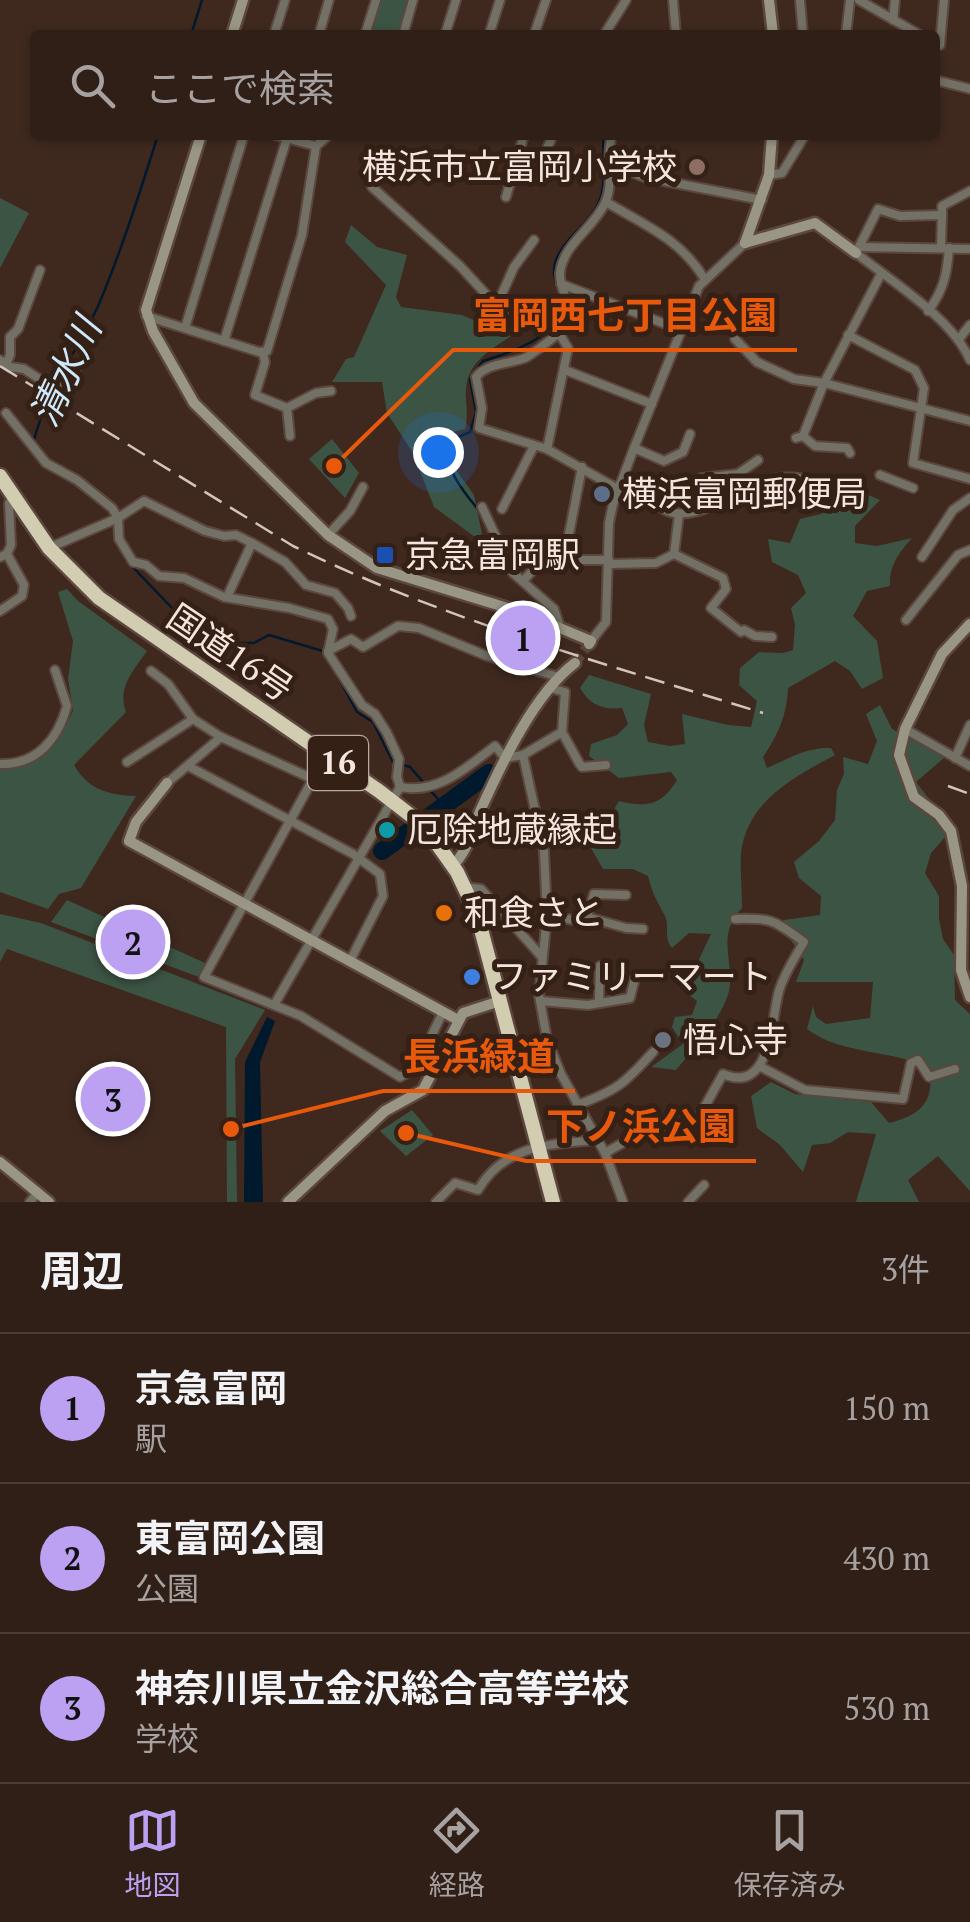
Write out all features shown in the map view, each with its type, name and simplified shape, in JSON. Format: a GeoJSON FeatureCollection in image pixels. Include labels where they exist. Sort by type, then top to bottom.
{"type":"FeatureCollection","features":[{"type":"Feature","properties":{"kind":"highway","name":"国道16号"},"geometry":{"type":"LineString","coordinates":[[0,476],[49,548],[72,574],[128,621],[392,801],[414,818],[452,866],[482,930],[553,1202]]}},
{"type":"Feature","properties":{"kind":"street"},"geometry":{"type":"LineString","coordinates":[[234,30],[243,0]]}},
{"type":"Feature","properties":{"kind":"street"},"geometry":{"type":"LineString","coordinates":[[276,30],[285,0]]}},
{"type":"Feature","properties":{"kind":"street"},"geometry":{"type":"LineString","coordinates":[[320,30],[329,0]]}},
{"type":"Feature","properties":{"kind":"street"},"geometry":{"type":"LineString","coordinates":[[367,30],[376,0]]}},
{"type":"Feature","properties":{"kind":"street"},"geometry":{"type":"LineString","coordinates":[[405,30],[414,0]]}},
{"type":"Feature","properties":{"kind":"street"},"geometry":{"type":"LineString","coordinates":[[447,30],[456,0]]}},
{"type":"Feature","properties":{"kind":"street"},"geometry":{"type":"LineString","coordinates":[[491,30],[500,0]]}},
{"type":"Feature","properties":{"kind":"street"},"geometry":{"type":"LineString","coordinates":[[536,30],[546,0]]}},
{"type":"Feature","properties":{"kind":"street"},"geometry":{"type":"LineString","coordinates":[[607,30],[626,0]]}},
{"type":"Feature","properties":{"kind":"street"},"geometry":{"type":"LineString","coordinates":[[673,0],[676,30]]}},
{"type":"Feature","properties":{"kind":"street"},"geometry":{"type":"LineString","coordinates":[[769,0],[772,30]]}},
{"type":"Feature","properties":{"kind":"street"},"geometry":{"type":"LineString","coordinates":[[800,0],[803,30]]}},
{"type":"Feature","properties":{"kind":"street"},"geometry":{"type":"LineString","coordinates":[[847,30],[850,0]]}},
{"type":"Feature","properties":{"kind":"street"},"geometry":{"type":"LineString","coordinates":[[859,0],[911,30]]}},
{"type":"Feature","properties":{"kind":"street"},"geometry":{"type":"LineString","coordinates":[[894,20],[895,0]]}},
{"type":"Feature","properties":{"kind":"street"},"geometry":{"type":"LineString","coordinates":[[940,45],[944,0]]}},
{"type":"Feature","properties":{"kind":"street"},"geometry":{"type":"LineString","coordinates":[[940,81],[970,90]]}},
{"type":"Feature","properties":{"kind":"street"},"geometry":{"type":"LineString","coordinates":[[199,140],[146,316],[194,404],[328,535],[377,568],[560,627],[590,642],[606,622],[610,524],[619,486],[704,278],[744,242],[762,200],[772,140]]}},
{"type":"Feature","properties":{"kind":"street"},"geometry":{"type":"LineString","coordinates":[[185,328],[242,140]]}},
{"type":"Feature","properties":{"kind":"street"},"geometry":{"type":"LineString","coordinates":[[224,341],[286,140]]}},
{"type":"Feature","properties":{"kind":"street"},"geometry":{"type":"LineString","coordinates":[[297,140],[316,146]]}},
{"type":"Feature","properties":{"kind":"street"},"geometry":{"type":"LineString","coordinates":[[263,353],[267,351],[301,242],[316,146],[323,140]]}},
{"type":"Feature","properties":{"kind":"street"},"geometry":{"type":"LineString","coordinates":[[506,197],[523,140]]}},
{"type":"Feature","properties":{"kind":"street"},"geometry":{"type":"LineString","coordinates":[[534,175],[551,140]]}},
{"type":"Feature","properties":{"kind":"street"},"geometry":{"type":"LineString","coordinates":[[612,140],[606,202],[564,258],[560,270],[570,314],[560,333],[530,356],[482,370],[476,377],[482,408],[479,428],[547,449],[619,486],[642,492],[659,507],[679,514],[766,480],[800,476],[816,483]]}},
{"type":"Feature","properties":{"kind":"street"},"geometry":{"type":"LineString","coordinates":[[768,176],[782,173],[802,140]]}},
{"type":"Feature","properties":{"kind":"street"},"geometry":{"type":"LineString","coordinates":[[391,158],[372,188],[398,208],[498,305],[560,333],[568,348],[547,449]]}},
{"type":"Feature","properties":{"kind":"street"},"geometry":{"type":"LineString","coordinates":[[610,163],[644,177],[762,200]]}},
{"type":"Feature","properties":{"kind":"street"},"geometry":{"type":"LineString","coordinates":[[928,311],[942,292],[942,206],[970,191]]}},
{"type":"Feature","properties":{"kind":"street"},"geometry":{"type":"LineString","coordinates":[[606,202],[678,244],[691,256],[704,278]]}},
{"type":"Feature","properties":{"kind":"street"},"geometry":{"type":"LineString","coordinates":[[857,250],[878,209],[900,216],[942,215]]}},
{"type":"Feature","properties":{"kind":"street"},"geometry":{"type":"LineString","coordinates":[[744,242],[815,223],[857,250],[928,311],[958,339],[970,360]]}},
{"type":"Feature","properties":{"kind":"street"},"geometry":{"type":"LineString","coordinates":[[498,305],[514,267],[534,240]]}},
{"type":"Feature","properties":{"kind":"street"},"geometry":{"type":"LineString","coordinates":[[857,250],[970,249]]}},
{"type":"Feature","properties":{"kind":"street"},"geometry":{"type":"LineString","coordinates":[[40,270],[18,330],[10,336],[10,355],[3,362],[24,369],[58,390],[80,365]]}},
{"type":"Feature","properties":{"kind":"street"},"geometry":{"type":"LineString","coordinates":[[850,453],[847,448],[815,446],[800,437],[881,274]]}},
{"type":"Feature","properties":{"kind":"street"},"geometry":{"type":"LineString","coordinates":[[562,284],[681,330]]}},
{"type":"Feature","properties":{"kind":"street"},"geometry":{"type":"LineString","coordinates":[[146,316],[263,353]]}},
{"type":"Feature","properties":{"kind":"street"},"geometry":{"type":"LineString","coordinates":[[958,339],[970,325]]}},
{"type":"Feature","properties":{"kind":"street"},"geometry":{"type":"LineString","coordinates":[[848,335],[915,370],[924,388],[908,486],[880,475]]}},
{"type":"Feature","properties":{"kind":"street"},"geometry":{"type":"LineString","coordinates":[[735,339],[757,362],[794,379],[824,383],[970,421]]}},
{"type":"Feature","properties":{"kind":"street"},"geometry":{"type":"LineString","coordinates":[[263,353],[265,362],[255,394],[287,408],[331,391]]}},
{"type":"Feature","properties":{"kind":"street"},"geometry":{"type":"LineString","coordinates":[[565,370],[652,404]]}},
{"type":"Feature","properties":{"kind":"street"},"geometry":{"type":"LineString","coordinates":[[287,408],[290,436]]}},
{"type":"Feature","properties":{"kind":"street"},"geometry":{"type":"LineString","coordinates":[[6,413],[46,462],[78,480],[112,508],[118,518],[119,540],[133,562],[146,565],[159,576],[184,578],[228,597],[328,619],[334,629],[328,651],[362,705],[375,714],[399,759],[400,787],[274,1005]]}},
{"type":"Feature","properties":{"kind":"street"},"geometry":{"type":"LineString","coordinates":[[634,448],[664,461],[682,452],[690,434]]}},
{"type":"Feature","properties":{"kind":"street"},"geometry":{"type":"LineString","coordinates":[[502,509],[534,446]]}},
{"type":"Feature","properties":{"kind":"street"},"geometry":{"type":"LineString","coordinates":[[659,507],[683,487],[702,478],[738,474],[758,460]]}},
{"type":"Feature","properties":{"kind":"street"},"geometry":{"type":"LineString","coordinates":[[914,462],[970,479]]}},
{"type":"Feature","properties":{"kind":"street"},"geometry":{"type":"LineString","coordinates":[[564,560],[582,467]]}},
{"type":"Feature","properties":{"kind":"street"},"geometry":{"type":"LineString","coordinates":[[328,535],[350,512],[363,487]]}},
{"type":"Feature","properties":{"kind":"street"},"geometry":{"type":"LineString","coordinates":[[0,611],[22,596],[24,585],[4,556],[11,544],[9,503],[14,498]]}},
{"type":"Feature","properties":{"kind":"street"},"geometry":{"type":"LineString","coordinates":[[922,557],[953,510],[970,498]]}},
{"type":"Feature","properties":{"kind":"street"},"geometry":{"type":"LineString","coordinates":[[49,548],[118,518],[144,502],[205,530],[236,535],[252,543],[286,562],[306,585],[335,593],[351,616]]}},
{"type":"Feature","properties":{"kind":"street"},"geometry":{"type":"LineString","coordinates":[[482,506],[513,573],[554,609],[560,627]]}},
{"type":"Feature","properties":{"kind":"street"},"geometry":{"type":"LineString","coordinates":[[674,554],[679,514]]}},
{"type":"Feature","properties":{"kind":"street"},"geometry":{"type":"LineString","coordinates":[[228,597],[252,543]]}},
{"type":"Feature","properties":{"kind":"street"},"geometry":{"type":"LineString","coordinates":[[906,620],[958,554],[970,550]]}},
{"type":"Feature","properties":{"kind":"street"},"geometry":{"type":"LineString","coordinates":[[523,581],[545,558],[552,563],[656,563],[674,554]]}},
{"type":"Feature","properties":{"kind":"street"},"geometry":{"type":"LineString","coordinates":[[674,554],[723,578],[726,589],[711,608],[724,622],[740,632],[772,637]]}},
{"type":"Feature","properties":{"kind":"street"},"geometry":{"type":"LineString","coordinates":[[970,624],[942,654],[906,729],[898,755],[909,788],[946,822],[955,844],[965,942],[961,970],[970,997]]}},
{"type":"Feature","properties":{"kind":"street"},"geometry":{"type":"LineString","coordinates":[[328,651],[351,638],[363,647],[398,626],[419,628],[487,656],[559,678]]}},
{"type":"Feature","properties":{"kind":"street"},"geometry":{"type":"LineString","coordinates":[[452,866],[469,840],[505,758],[550,688],[575,663]]}},
{"type":"Feature","properties":{"kind":"street"},"geometry":{"type":"LineString","coordinates":[[0,764],[13,764],[41,752],[54,740],[68,706],[54,670]]}},
{"type":"Feature","properties":{"kind":"street"},"geometry":{"type":"LineString","coordinates":[[152,672],[168,684],[193,719],[221,737],[313,779],[204,978],[300,1016],[400,1077],[416,1068],[443,1012]]}},
{"type":"Feature","properties":{"kind":"street"},"geometry":{"type":"LineString","coordinates":[[550,688],[565,692],[562,732],[582,767],[606,764]]}},
{"type":"Feature","properties":{"kind":"street"},"geometry":{"type":"LineString","coordinates":[[127,762],[193,719]]}},
{"type":"Feature","properties":{"kind":"street"},"geometry":{"type":"LineString","coordinates":[[955,758],[970,726]]}},
{"type":"Feature","properties":{"kind":"street"},"geometry":{"type":"LineString","coordinates":[[906,729],[970,766]]}},
{"type":"Feature","properties":{"kind":"street"},"geometry":{"type":"LineString","coordinates":[[505,758],[523,755],[562,732]]}},
{"type":"Feature","properties":{"kind":"street"},"geometry":{"type":"LineString","coordinates":[[221,737],[168,783],[136,822],[128,841],[458,1020]]}},
{"type":"Feature","properties":{"kind":"street"},"geometry":{"type":"LineString","coordinates":[[400,787],[415,790],[438,785],[495,746],[505,758]]}},
{"type":"Feature","properties":{"kind":"street"},"geometry":{"type":"LineString","coordinates":[[523,755],[544,851],[548,916],[540,1001],[553,1058],[605,1153],[623,1202]]}},
{"type":"Feature","properties":{"kind":"street"},"geometry":{"type":"LineString","coordinates":[[188,766],[352,854],[380,874],[383,896],[350,962]]}},
{"type":"Feature","properties":{"kind":"street"},"geometry":{"type":"LineString","coordinates":[[464,886],[481,889],[542,957]]}},
{"type":"Feature","properties":{"kind":"street"},"geometry":{"type":"LineString","coordinates":[[587,917],[594,894],[626,895]]}},
{"type":"Feature","properties":{"kind":"street"},"geometry":{"type":"LineString","coordinates":[[548,916],[574,920],[587,917],[626,928],[643,928]]}},
{"type":"Feature","properties":{"kind":"street"},"geometry":{"type":"LineString","coordinates":[[605,1153],[626,1140],[666,1126],[686,1121],[695,1124],[723,1074],[731,1078],[745,1076],[759,1066],[774,1030],[778,993],[804,942],[768,918],[735,920]]}},
{"type":"Feature","properties":{"kind":"street"},"geometry":{"type":"LineString","coordinates":[[598,1001],[600,966]]}},
{"type":"Feature","properties":{"kind":"street"},"geometry":{"type":"LineString","coordinates":[[540,1001],[588,1005],[630,998],[635,978]]}},
{"type":"Feature","properties":{"kind":"street"},"geometry":{"type":"LineString","coordinates":[[288,1202],[386,1112],[423,1090],[458,1020],[470,1009],[500,1001]]}},
{"type":"Feature","properties":{"kind":"street"},"geometry":{"type":"LineString","coordinates":[[577,1105],[611,1092],[642,1067],[653,1052]]}},
{"type":"Feature","properties":{"kind":"street"},"geometry":{"type":"LineString","coordinates":[[759,1066],[805,1090],[902,1100],[911,1064],[918,1060],[929,1077],[955,1069]]}},
{"type":"Feature","properties":{"kind":"street"},"geometry":{"type":"LineString","coordinates":[[478,1190],[487,1176],[508,1159],[536,1146],[596,1140]]}},
{"type":"Feature","properties":{"kind":"street"},"geometry":{"type":"LineString","coordinates":[[0,1162],[34,1197],[49,1202]]}},
{"type":"Feature","properties":{"kind":"street"},"geometry":{"type":"LineString","coordinates":[[436,1202],[455,1183],[478,1190]]}},
{"type":"Feature","properties":{"kind":"street"},"geometry":{"type":"LineString","coordinates":[[688,1202],[704,1184]]}},
{"type":"Feature","properties":{"kind":"street"},"geometry":{"type":"LineString","coordinates":[[478,1190],[482,1202]]}},
{"type":"Feature","properties":{"kind":"green space"},"geometry":{"type":"Polygon","coordinates":[[[379,0],[409,0],[400,30],[370,30],[379,0]]]}},
{"type":"Feature","properties":{"kind":"green space"},"geometry":{"type":"Polygon","coordinates":[[[0,198],[29,213],[0,268],[0,198]]]}},
{"type":"Feature","properties":{"kind":"green space"},"geometry":{"type":"Polygon","coordinates":[[[351,225],[377,247],[407,255],[396,297],[401,307],[462,315],[511,336],[482,357],[471,371],[466,389],[465,429],[453,432],[442,450],[474,495],[482,534],[475,537],[434,507],[413,453],[387,413],[382,382],[332,382],[346,359],[354,357],[386,285],[345,242],[351,225]]]}},
{"type":"Feature","properties":{"kind":"green space"},"geometry":{"type":"Polygon","coordinates":[[[332,439],[359,473],[345,498],[309,459],[332,439]]]}},
{"type":"Feature","properties":{"kind":"green space"},"geometry":{"type":"Polygon","coordinates":[[[836,494],[866,494],[880,500],[855,526],[855,543],[877,546],[912,538],[893,566],[890,586],[867,591],[853,616],[877,641],[883,678],[862,689],[850,671],[835,661],[788,688],[781,724],[763,757],[767,768],[813,749],[831,748],[835,755],[789,782],[752,819],[741,853],[742,908],[729,929],[730,980],[725,1002],[707,1033],[676,1070],[651,1067],[683,1044],[672,1027],[675,1017],[692,1015],[697,1001],[684,991],[711,934],[689,933],[672,948],[666,920],[648,876],[633,869],[603,869],[591,848],[619,801],[653,802],[666,795],[677,780],[671,772],[619,778],[589,756],[591,744],[617,735],[628,724],[622,708],[597,705],[580,688],[589,675],[651,694],[644,725],[648,742],[685,744],[682,714],[751,727],[757,701],[739,685],[740,668],[759,652],[793,650],[795,625],[791,608],[806,593],[798,575],[772,562],[768,539],[790,543],[800,519],[821,514],[836,494]]]}},
{"type":"Feature","properties":{"kind":"green space"},"geometry":{"type":"Polygon","coordinates":[[[67,589],[147,651],[125,687],[126,712],[74,765],[100,790],[136,796],[81,888],[59,894],[48,909],[0,892],[0,766],[13,766],[43,753],[56,743],[73,711],[68,679],[73,641],[58,592],[67,589]]]}},
{"type":"Feature","properties":{"kind":"green space"},"geometry":{"type":"Polygon","coordinates":[[[880,705],[892,729],[945,757],[916,782],[930,800],[946,836],[931,853],[925,873],[939,896],[943,939],[954,955],[955,1000],[970,1014],[970,1191],[938,1156],[908,1180],[919,1202],[856,1202],[876,1134],[848,1132],[830,1143],[812,1145],[803,1172],[780,1145],[757,1128],[751,1096],[771,1082],[795,1094],[871,1102],[889,1123],[917,1111],[930,1090],[929,1068],[835,1043],[807,1029],[813,1006],[816,1017],[826,1024],[870,1018],[873,982],[796,982],[804,960],[791,940],[774,928],[784,920],[820,915],[821,896],[799,878],[794,862],[819,841],[835,820],[837,790],[844,774],[843,757],[868,764],[877,741],[866,714],[880,705]]]}},
{"type":"Feature","properties":{"kind":"green space"},"geometry":{"type":"Polygon","coordinates":[[[67,900],[205,963],[199,977],[51,922],[67,900]]]}},
{"type":"Feature","properties":{"kind":"green space"},"geometry":{"type":"Polygon","coordinates":[[[0,914],[41,923],[265,1010],[235,1059],[237,1202],[227,1202],[226,1027],[7,949],[0,962],[0,914]]]}},
{"type":"Feature","properties":{"kind":"green space"},"geometry":{"type":"Polygon","coordinates":[[[412,1110],[433,1135],[406,1156],[380,1131],[412,1110]]]}},
{"type":"Feature","properties":{"kind":"water"},"geometry":{"type":"Polygon","coordinates":[[[267,1017],[275,1021],[260,1062],[263,1202],[244,1202],[245,1062],[267,1017]]]}},
{"type":"Feature","properties":{"kind":"waterway","name":"清水川"},"geometry":{"type":"LineString","coordinates":[[193,30],[202,0]]}},
{"type":"Feature","properties":{"kind":"waterway"},"geometry":{"type":"LineString","coordinates":[[669,0],[672,30]]}},
{"type":"Feature","properties":{"kind":"waterway","name":"清水川"},"geometry":{"type":"LineString","coordinates":[[33,444],[46,406],[107,283],[156,140]]}},
{"type":"Feature","properties":{"kind":"waterway"},"geometry":{"type":"LineString","coordinates":[[480,512],[455,477],[449,459],[454,439],[470,432],[476,412],[470,379],[483,361],[543,335],[559,316],[561,299],[554,266],[601,196],[604,140]]}},
{"type":"Feature","properties":{"kind":"waterway","name":"清水川"},"geometry":{"type":"LineString","coordinates":[[31,451],[42,464]]}},
{"type":"Feature","properties":{"kind":"waterway"},"geometry":{"type":"LineString","coordinates":[[486,523],[501,565],[512,578]]}},
{"type":"Feature","properties":{"kind":"waterway","name":"清水川"},"geometry":{"type":"LineString","coordinates":[[120,547],[126,560],[196,633],[236,643],[254,643],[269,635],[326,652]]}},
{"type":"Feature","properties":{"kind":"waterway","name":"清水川"},"geometry":{"type":"LineString","coordinates":[[336,673],[357,712],[373,722],[393,762],[410,767],[424,783]]}},
{"type":"Feature","properties":{"kind":"waterway"},"geometry":{"type":"LineString","coordinates":[[382,851],[489,773]]}},
{"type":"Feature","properties":{"kind":"waterway","name":"清水川"},"geometry":{"type":"LineString","coordinates":[[429,789],[445,807]]}},
{"type":"Feature","properties":{"kind":"tunnel"},"geometry":{"type":"LineString","coordinates":[[575,663],[589,644]]}},
{"type":"Feature","properties":{"kind":"railway"},"geometry":{"type":"LineString","coordinates":[[0,366],[293,546],[350,572],[466,618],[763,713]]}},
{"type":"Feature","properties":{"kind":"railway"},"geometry":{"type":"LineString","coordinates":[[948,786],[970,794]]}},
{"type":"Feature","properties":{"kind":"place","name":"横浜市立富岡小学校"},"geometry":{"type":"Point","coordinates":[697,167]}},
{"type":"Feature","properties":{"kind":"place","name":"富岡西七丁目公園"},"geometry":{"type":"Point","coordinates":[334,466]}},
{"type":"Feature","properties":{"kind":"place","name":"横浜富岡郵便局"},"geometry":{"type":"Point","coordinates":[602,494]}},
{"type":"Feature","properties":{"kind":"place","name":"京急富岡駅"},"geometry":{"type":"Point","coordinates":[385,555]}},
{"type":"Feature","properties":{"kind":"place","name":"京急富岡"},"geometry":{"type":"Point","coordinates":[523,638]}},
{"type":"Feature","properties":{"kind":"place","name":"厄除地蔵縁起"},"geometry":{"type":"Point","coordinates":[387,830]}},
{"type":"Feature","properties":{"kind":"place","name":"和食さと"},"geometry":{"type":"Point","coordinates":[444,913]}},
{"type":"Feature","properties":{"kind":"place","name":"東富岡公園"},"geometry":{"type":"Point","coordinates":[133,942]}},
{"type":"Feature","properties":{"kind":"place","name":"ファミリーマート"},"geometry":{"type":"Point","coordinates":[472,977]}},
{"type":"Feature","properties":{"kind":"place","name":"悟心寺"},"geometry":{"type":"Point","coordinates":[663,1040]}},
{"type":"Feature","properties":{"kind":"place","name":"神奈川県立金沢総合高等学校"},"geometry":{"type":"Point","coordinates":[113,1099]}},
{"type":"Feature","properties":{"kind":"place","name":"長浜緑道"},"geometry":{"type":"Point","coordinates":[231,1129]}},
{"type":"Feature","properties":{"kind":"place","name":"下ノ浜公園"},"geometry":{"type":"Point","coordinates":[406,1133]}}]}
